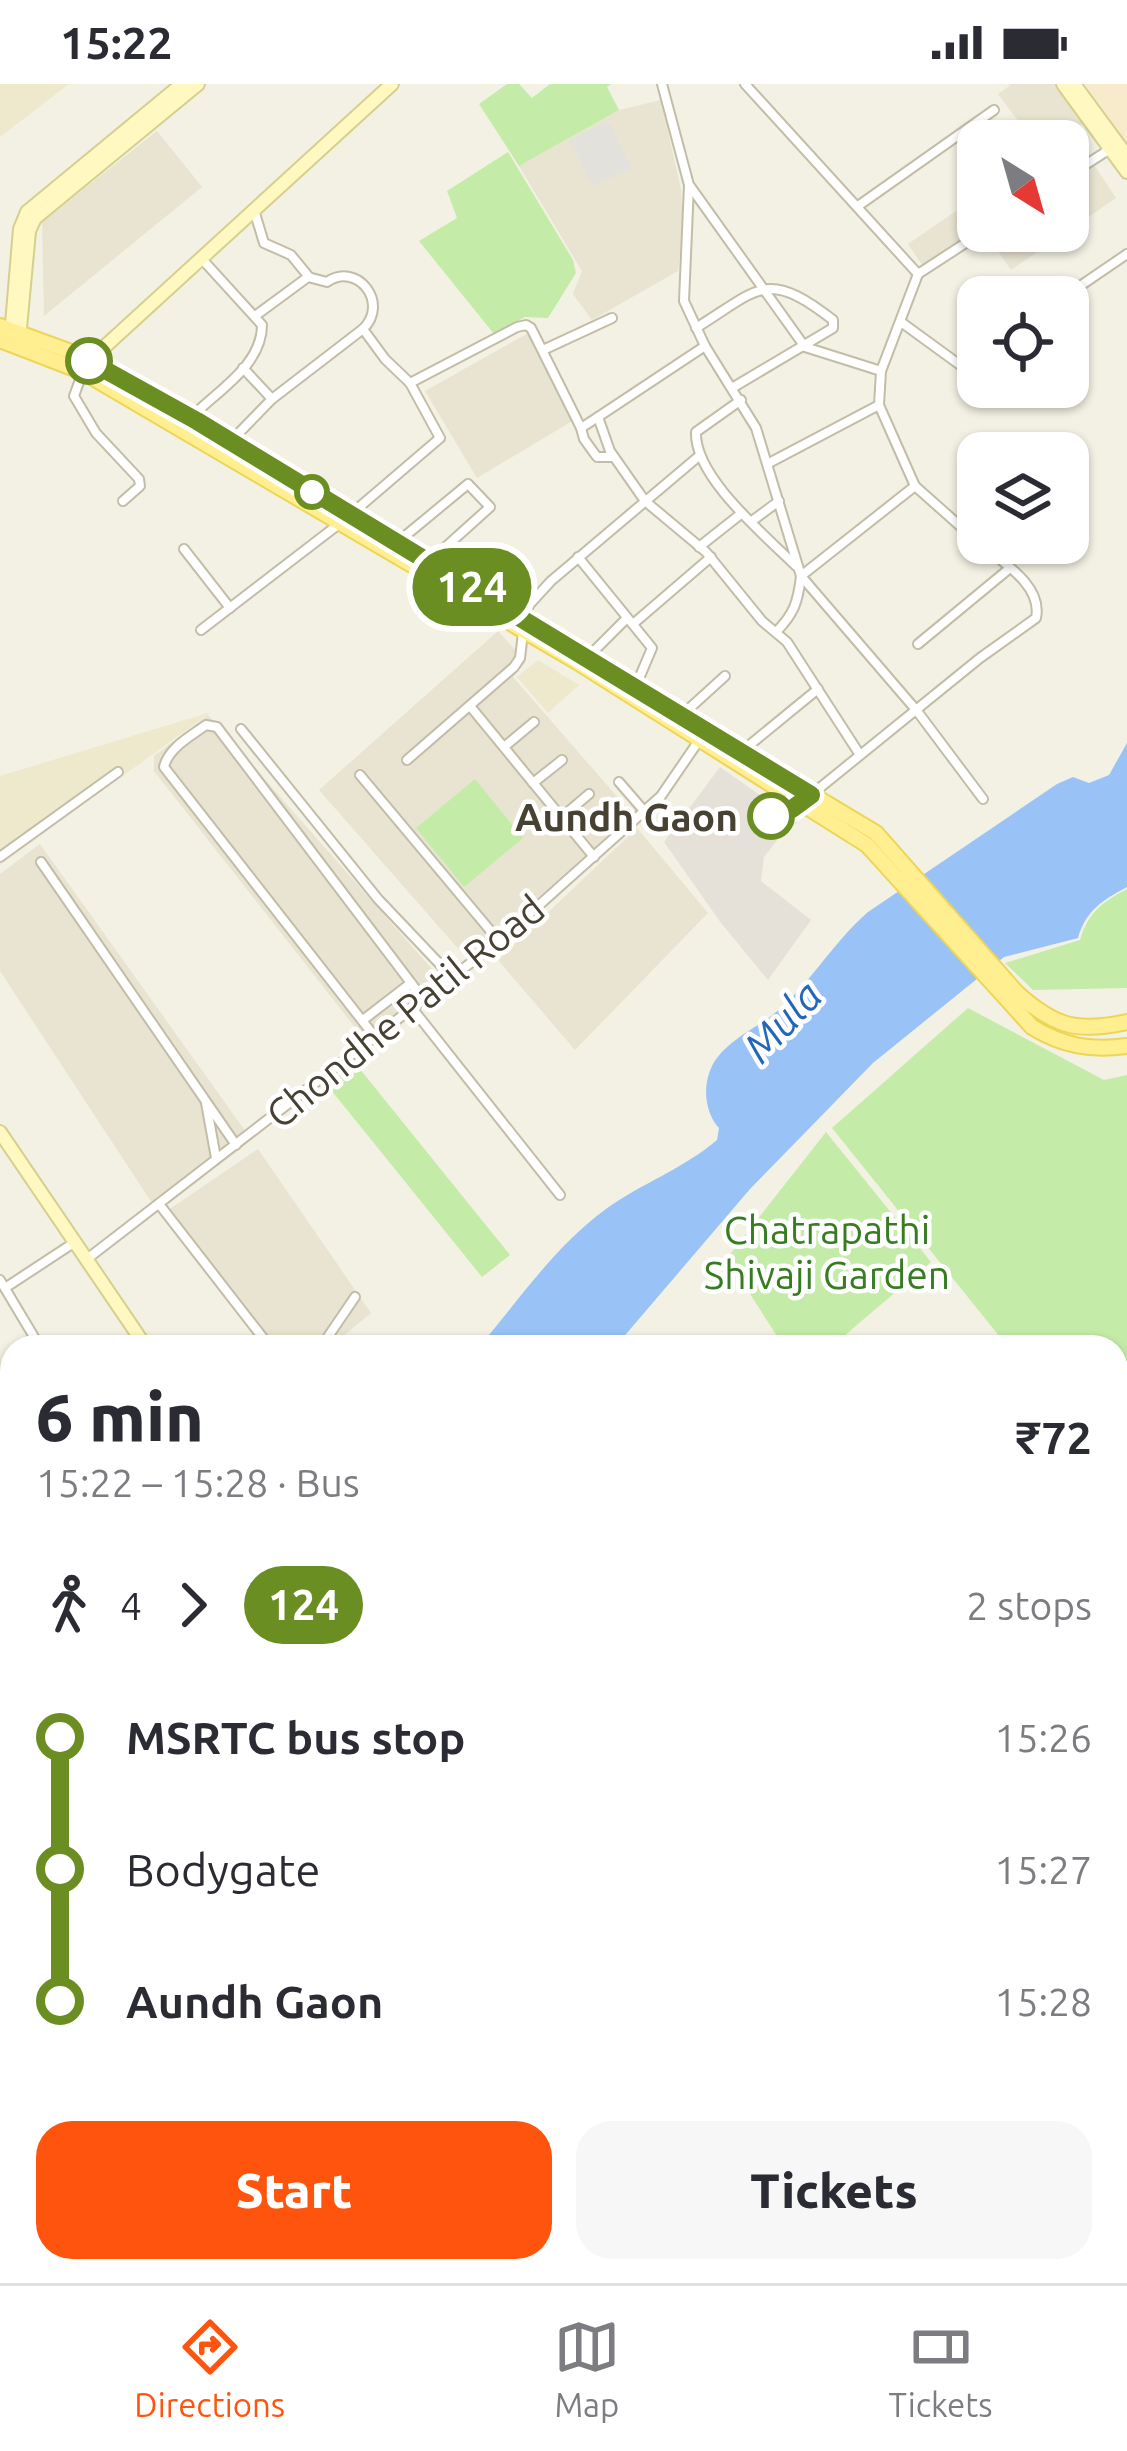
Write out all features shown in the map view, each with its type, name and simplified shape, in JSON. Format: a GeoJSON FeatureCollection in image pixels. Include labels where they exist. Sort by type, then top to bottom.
{"type":"FeatureCollection","features":[{"type":"Feature","properties":{"kind":"main road"},"geometry":{"type":"LineString","coordinates":[[10,336],[20,229],[27,212],[182,84]]}},
{"type":"Feature","properties":{"kind":"main road"},"geometry":{"type":"LineString","coordinates":[[10,336],[35,218],[198,84]]}},
{"type":"Feature","properties":{"kind":"main road"},"geometry":{"type":"LineString","coordinates":[[86,367],[392,84]]}},
{"type":"Feature","properties":{"kind":"main road"},"geometry":{"type":"LineString","coordinates":[[1063,84],[1127,172]]}},
{"type":"Feature","properties":{"kind":"main road"},"geometry":{"type":"LineString","coordinates":[[1074,84],[1127,156]]}},
{"type":"Feature","properties":{"kind":"main road"},"geometry":{"type":"LineString","coordinates":[[10,336],[86,367],[185,423],[741,752],[806,799]]}},
{"type":"Feature","properties":{"kind":"main road"},"geometry":{"type":"LineString","coordinates":[[345,519],[398,543],[524,626],[587,658],[700,737],[806,799],[876,833],[886,852],[1032,1027],[1055,1041],[1080,1048],[1127,1046]]}},
{"type":"Feature","properties":{"kind":"main road"},"geometry":{"type":"LineString","coordinates":[[1011,998],[1070,1027],[1127,1022]]}},
{"type":"Feature","properties":{"kind":"main road"},"geometry":{"type":"LineString","coordinates":[[0,1132],[138,1335]]}},
{"type":"Feature","properties":{"kind":"street"},"geometry":{"type":"LineString","coordinates":[[662,84],[689,185],[684,301],[705,346],[741,400],[769,463],[799,572],[798,602],[776,632]]}},
{"type":"Feature","properties":{"kind":"street"},"geometry":{"type":"LineString","coordinates":[[745,84],[918,274]]}},
{"type":"Feature","properties":{"kind":"street"},"geometry":{"type":"LineString","coordinates":[[858,206],[994,110]]}},
{"type":"Feature","properties":{"kind":"street"},"geometry":{"type":"LineString","coordinates":[[1089,162],[1110,148]]}},
{"type":"Feature","properties":{"kind":"street"},"geometry":{"type":"LineString","coordinates":[[689,185],[805,347],[881,371]]}},
{"type":"Feature","properties":{"kind":"street"},"geometry":{"type":"LineString","coordinates":[[225,447],[272,399],[363,329],[374,310],[370,291],[361,282],[338,274],[327,282],[310,278],[291,255],[264,243],[254,209]]}},
{"type":"Feature","properties":{"kind":"street"},"geometry":{"type":"LineString","coordinates":[[957,248],[918,274],[881,371],[879,406],[915,487],[957,524]]}},
{"type":"Feature","properties":{"kind":"street"},"geometry":{"type":"LineString","coordinates":[[1089,280],[1127,254]]}},
{"type":"Feature","properties":{"kind":"street"},"geometry":{"type":"LineString","coordinates":[[185,423],[252,360],[262,337],[262,325],[200,257]]}},
{"type":"Feature","properties":{"kind":"street"},"geometry":{"type":"LineString","coordinates":[[255,316],[310,278]]}},
{"type":"Feature","properties":{"kind":"street"},"geometry":{"type":"LineString","coordinates":[[696,328],[762,287],[776,286],[832,320],[833,328],[732,388]]}},
{"type":"Feature","properties":{"kind":"street"},"geometry":{"type":"LineString","coordinates":[[543,350],[612,318]]}},
{"type":"Feature","properties":{"kind":"street"},"geometry":{"type":"LineString","coordinates":[[900,321],[957,363]]}},
{"type":"Feature","properties":{"kind":"street"},"geometry":{"type":"LineString","coordinates":[[410,383],[517,327],[531,328],[584,439],[598,457],[613,457]]}},
{"type":"Feature","properties":{"kind":"street"},"geometry":{"type":"LineString","coordinates":[[201,630],[345,519],[440,438],[410,383],[363,329]]}},
{"type":"Feature","properties":{"kind":"street"},"geometry":{"type":"LineString","coordinates":[[581,428],[705,346]]}},
{"type":"Feature","properties":{"kind":"street"},"geometry":{"type":"LineString","coordinates":[[86,367],[74,396],[96,433],[139,479],[140,486],[123,501]]}},
{"type":"Feature","properties":{"kind":"street"},"geometry":{"type":"LineString","coordinates":[[243,368],[272,399]]}},
{"type":"Feature","properties":{"kind":"street"},"geometry":{"type":"LineString","coordinates":[[741,400],[696,432],[699,456],[742,513],[799,572],[917,711],[983,799]]}},
{"type":"Feature","properties":{"kind":"street"},"geometry":{"type":"LineString","coordinates":[[769,463],[879,406]]}},
{"type":"Feature","properties":{"kind":"street"},"geometry":{"type":"LineString","coordinates":[[598,417],[613,457],[645,501],[711,557],[787,642],[860,755]]}},
{"type":"Feature","properties":{"kind":"street"},"geometry":{"type":"LineString","coordinates":[[407,760],[514,667],[533,599],[699,456]]}},
{"type":"Feature","properties":{"kind":"street"},"geometry":{"type":"LineString","coordinates":[[398,543],[468,484],[490,507],[429,562]]}},
{"type":"Feature","properties":{"kind":"street"},"geometry":{"type":"LineString","coordinates":[[799,572],[915,487]]}},
{"type":"Feature","properties":{"kind":"street"},"geometry":{"type":"LineString","coordinates":[[752,521],[779,501]]}},
{"type":"Feature","properties":{"kind":"street"},"geometry":{"type":"LineString","coordinates":[[699,547],[742,513]]}},
{"type":"Feature","properties":{"kind":"street"},"geometry":{"type":"LineString","coordinates":[[184,549],[230,608]]}},
{"type":"Feature","properties":{"kind":"street"},"geometry":{"type":"LineString","coordinates":[[578,557],[652,648],[634,692]]}},
{"type":"Feature","properties":{"kind":"street"},"geometry":{"type":"LineString","coordinates":[[587,658],[711,557]]}},
{"type":"Feature","properties":{"kind":"street"},"geometry":{"type":"LineString","coordinates":[[806,799],[1036,618],[1037,606],[1023,578],[1005,564]]}},
{"type":"Feature","properties":{"kind":"street"},"geometry":{"type":"LineString","coordinates":[[918,644],[1010,568]]}},
{"type":"Feature","properties":{"kind":"street"},"geometry":{"type":"LineString","coordinates":[[681,716],[725,676]]}},
{"type":"Feature","properties":{"kind":"street"},"geometry":{"type":"LineString","coordinates":[[741,752],[818,689]]}},
{"type":"Feature","properties":{"kind":"street"},"geometry":{"type":"LineString","coordinates":[[470,706],[594,856]]}},
{"type":"Feature","properties":{"kind":"street"},"geometry":{"type":"LineString","coordinates":[[504,747],[534,722]]}},
{"type":"Feature","properties":{"kind":"street"},"geometry":{"type":"LineString","coordinates":[[375,1037],[164,767],[168,755],[206,725],[217,727],[424,1000]]}},
{"type":"Feature","properties":{"kind":"street"},"geometry":{"type":"LineString","coordinates":[[241,729],[378,899],[452,977]]}},
{"type":"Feature","properties":{"kind":"street","name":"Chondhe Patil Road"},"geometry":{"type":"LineString","coordinates":[[86,1259],[499,941],[645,812],[671,783],[700,737]]}},
{"type":"Feature","properties":{"kind":"street"},"geometry":{"type":"LineString","coordinates":[[533,783],[562,760]]}},
{"type":"Feature","properties":{"kind":"street"},"geometry":{"type":"LineString","coordinates":[[0,857],[118,772]]}},
{"type":"Feature","properties":{"kind":"street"},"geometry":{"type":"LineString","coordinates":[[359,775],[499,941]]}},
{"type":"Feature","properties":{"kind":"street"},"geometry":{"type":"LineString","coordinates":[[619,782],[645,812]]}},
{"type":"Feature","properties":{"kind":"street"},"geometry":{"type":"LineString","coordinates":[[562,817],[589,794]]}},
{"type":"Feature","properties":{"kind":"street"},"geometry":{"type":"LineString","coordinates":[[41,862],[236,1145]]}},
{"type":"Feature","properties":{"kind":"street"},"geometry":{"type":"LineString","coordinates":[[363,1020],[411,982]]}},
{"type":"Feature","properties":{"kind":"street"},"geometry":{"type":"LineString","coordinates":[[411,1008],[560,1196]]}},
{"type":"Feature","properties":{"kind":"street"},"geometry":{"type":"LineString","coordinates":[[206,1102],[216,1160]]}},
{"type":"Feature","properties":{"kind":"street"},"geometry":{"type":"LineString","coordinates":[[159,1204],[261,1335]]}},
{"type":"Feature","properties":{"kind":"street"},"geometry":{"type":"LineString","coordinates":[[33,1335],[2,1284],[75,1242]]}},
{"type":"Feature","properties":{"kind":"street"},"geometry":{"type":"LineString","coordinates":[[329,1335],[355,1297]]}},
{"type":"Feature","properties":{"kind":"shaded area"},"geometry":{"type":"Polygon","coordinates":[[[0,84],[69,84],[0,137],[0,84]]]}},
{"type":"Feature","properties":{"kind":"shaded area"},"geometry":{"type":"Polygon","coordinates":[[[1012,84],[1057,84],[1084,120],[1017,120],[998,94],[1012,84]]]}},
{"type":"Feature","properties":{"kind":"shaded area"},"geometry":{"type":"Polygon","coordinates":[[[1085,84],[1127,84],[1127,143],[1085,84]]]}},
{"type":"Feature","properties":{"kind":"shaded area"},"geometry":{"type":"Polygon","coordinates":[[[661,100],[681,190],[678,271],[592,320],[573,294],[582,271],[519,166],[619,110],[661,100]]]}},
{"type":"Feature","properties":{"kind":"shaded area"},"geometry":{"type":"Polygon","coordinates":[[[608,121],[632,168],[593,186],[569,140],[608,121]]]}},
{"type":"Feature","properties":{"kind":"shaded area"},"geometry":{"type":"Polygon","coordinates":[[[157,131],[202,187],[44,316],[42,222],[157,131]]]}},
{"type":"Feature","properties":{"kind":"shaded area"},"geometry":{"type":"Polygon","coordinates":[[[1094,165],[1116,198],[1089,217],[1089,168],[1094,165]]]}},
{"type":"Feature","properties":{"kind":"shaded area"},"geometry":{"type":"Polygon","coordinates":[[[957,210],[957,246],[925,269],[908,244],[957,210]]]}},
{"type":"Feature","properties":{"kind":"shaded area"},"geometry":{"type":"Polygon","coordinates":[[[999,252],[1037,252],[1011,270],[999,252]]]}},
{"type":"Feature","properties":{"kind":"shaded area"},"geometry":{"type":"Polygon","coordinates":[[[528,333],[574,420],[477,478],[425,391],[528,333]]]}},
{"type":"Feature","properties":{"kind":"shaded area"},"geometry":{"type":"Polygon","coordinates":[[[498,631],[526,662],[513,677],[633,815],[468,960],[319,790],[498,631]]]}},
{"type":"Feature","properties":{"kind":"shaded area"},"geometry":{"type":"Polygon","coordinates":[[[538,660],[579,685],[548,713],[517,677],[538,660]]]}},
{"type":"Feature","properties":{"kind":"shaded area"},"geometry":{"type":"Polygon","coordinates":[[[211,712],[0,865],[0,776],[211,712]]]}},
{"type":"Feature","properties":{"kind":"shaded area"},"geometry":{"type":"Polygon","coordinates":[[[208,715],[439,977],[365,1040],[154,771],[154,756],[208,715]]]}},
{"type":"Feature","properties":{"kind":"shaded area"},"geometry":{"type":"Polygon","coordinates":[[[720,767],[798,822],[785,830],[764,857],[761,881],[811,920],[768,980],[664,842],[720,767]]]}},
{"type":"Feature","properties":{"kind":"shaded area"},"geometry":{"type":"Polygon","coordinates":[[[637,828],[708,913],[575,1050],[498,960],[637,828]]]}},
{"type":"Feature","properties":{"kind":"shaded area"},"geometry":{"type":"Polygon","coordinates":[[[40,844],[246,1132],[152,1203],[0,971],[0,874],[40,844]]]}},
{"type":"Feature","properties":{"kind":"shaded area"},"geometry":{"type":"Polygon","coordinates":[[[258,1149],[371,1313],[344,1335],[259,1335],[164,1213],[258,1149]]]}},
{"type":"Feature","properties":{"kind":"green space"},"geometry":{"type":"Polygon","coordinates":[[[507,84],[519,84],[532,98],[550,84],[611,84],[607,87],[619,110],[519,166],[479,104],[507,84]]]}},
{"type":"Feature","properties":{"kind":"green space"},"geometry":{"type":"Polygon","coordinates":[[[508,152],[573,260],[576,273],[548,318],[525,317],[494,334],[419,241],[457,218],[447,191],[508,152]]]}},
{"type":"Feature","properties":{"kind":"green space"},"geometry":{"type":"Polygon","coordinates":[[[475,779],[523,838],[464,887],[416,828],[475,779]]]}},
{"type":"Feature","properties":{"kind":"green space"},"geometry":{"type":"Polygon","coordinates":[[[1127,889],[1127,988],[1033,990],[1005,963],[1080,940],[1097,909],[1127,889]]]}},
{"type":"Feature","properties":{"kind":"green space"},"geometry":{"type":"Polygon","coordinates":[[[968,1008],[1104,1080],[1127,1075],[1127,1335],[998,1335],[832,1128],[968,1008]]]}},
{"type":"Feature","properties":{"kind":"green space"},"geometry":{"type":"Polygon","coordinates":[[[355,1063],[510,1255],[482,1277],[327,1085],[355,1063]]]}},
{"type":"Feature","properties":{"kind":"green space","name":"Chatrapathi Shivaji Garden"},"geometry":{"type":"Polygon","coordinates":[[[826,1132],[931,1262],[845,1335],[776,1335],[727,1258],[826,1132]]]}},
{"type":"Feature","properties":{"kind":"water","name":"Mula"},"geometry":{"type":"Polygon","coordinates":[[[1127,743],[1127,887],[1097,907],[1078,938],[1004,957],[873,1063],[750,1189],[625,1335],[489,1335],[588,1223],[717,1140],[719,1128],[708,1107],[706,1090],[717,1058],[783,1006],[868,912],[1057,784],[1073,777],[1089,783],[1109,775],[1127,743]]]}},
{"type":"Feature","properties":{"kind":"bus line","name":"124"},"geometry":{"type":"LineString","coordinates":[[89,361],[197,421],[811,795],[771,816]]}},
{"type":"Feature","properties":{"kind":"place","name":"Aundh Gaon"},"geometry":{"type":"Point","coordinates":[771,816]}}]}
